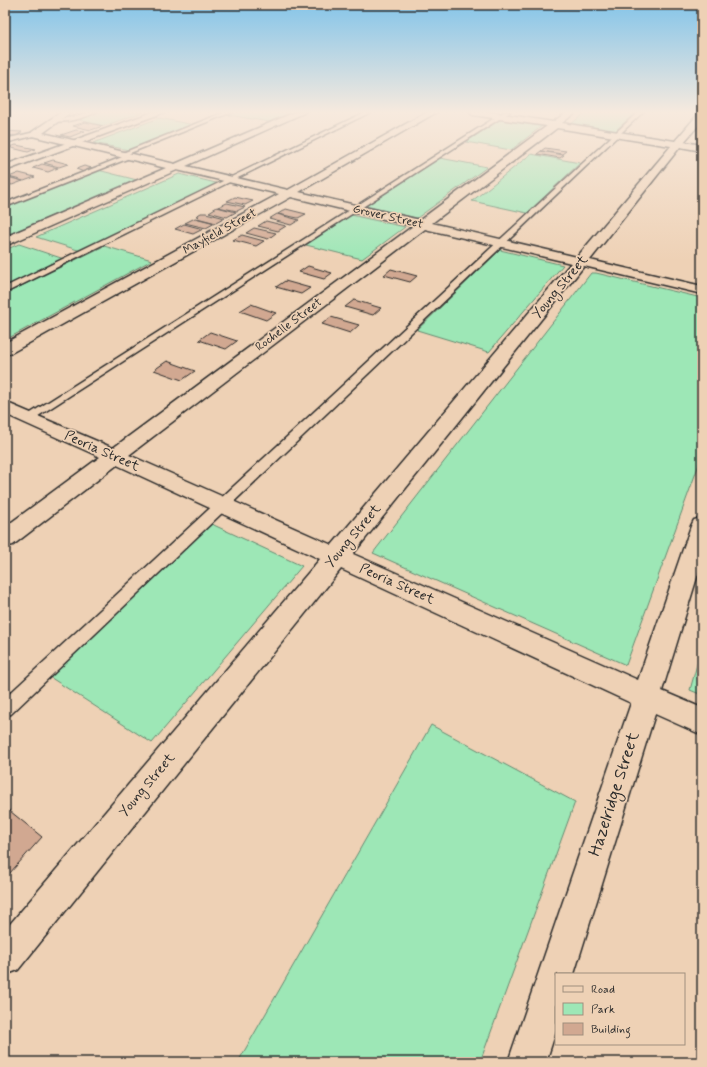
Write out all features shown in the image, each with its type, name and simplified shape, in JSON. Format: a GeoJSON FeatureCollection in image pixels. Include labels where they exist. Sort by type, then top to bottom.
{"type":"FeatureCollection","features":[{"type":"Feature","properties":{"kind":"street"},"geometry":{"type":"LineString","coordinates":[[5,168],[22,162]]}},
{"type":"Feature","properties":{"kind":"street","name":"Grover Street"},"geometry":{"type":"LineString","coordinates":[[156,162],[702,290]]}},
{"type":"Feature","properties":{"kind":"street"},"geometry":{"type":"LineString","coordinates":[[5,242],[190,162]]}},
{"type":"Feature","properties":{"kind":"street","name":"Mayfield Street"},"geometry":{"type":"LineString","coordinates":[[5,350],[345,162]]}},
{"type":"Feature","properties":{"kind":"street","name":"Rochelle Street"},"geometry":{"type":"LineString","coordinates":[[5,539],[506,162]]}},
{"type":"Feature","properties":{"kind":"street","name":"Young Street"},"geometry":{"type":"LineString","coordinates":[[5,957],[663,162]]}},
{"type":"Feature","properties":{"kind":"street","name":"Peoria Street"},"geometry":{"type":"LineString","coordinates":[[5,407],[702,722]]}},
{"type":"Feature","properties":{"kind":"street","name":"Hazelridge Street"},"geometry":{"type":"LineString","coordinates":[[556,973],[702,526]]}},
{"type":"Feature","properties":{"kind":"street","name":"Hazelridge Street"},"geometry":{"type":"LineString","coordinates":[[527,1062],[555,976]]}},
{"type":"Feature","properties":{"kind":"lane"},"geometry":{"type":"LineString","coordinates":[[5,205],[110,162]]}},
{"type":"Feature","properties":{"kind":"lane"},"geometry":{"type":"LineString","coordinates":[[5,290],[269,162]]}},
{"type":"Feature","properties":{"kind":"lane"},"geometry":{"type":"LineString","coordinates":[[28,418],[430,162]]}},
{"type":"Feature","properties":{"kind":"lane"},"geometry":{"type":"LineString","coordinates":[[5,709],[588,162]]}},
{"type":"Feature","properties":{"kind":"green space"},"geometry":{"type":"Polygon","coordinates":[[[434,162],[460,162],[487,167],[417,218],[366,206],[434,162]]]}},
{"type":"Feature","properties":{"kind":"green space"},"geometry":{"type":"Polygon","coordinates":[[[521,162],[580,163],[527,213],[472,201],[521,162]]]}},
{"type":"Feature","properties":{"kind":"green space"},"geometry":{"type":"Polygon","coordinates":[[[98,170],[137,180],[5,236],[5,207],[98,170]]]}},
{"type":"Feature","properties":{"kind":"green space"},"geometry":{"type":"Polygon","coordinates":[[[179,174],[220,184],[81,251],[36,237],[179,174]]]}},
{"type":"Feature","properties":{"kind":"green space"},"geometry":{"type":"Polygon","coordinates":[[[351,215],[405,227],[362,259],[306,245],[351,215]]]}},
{"type":"Feature","properties":{"kind":"green space"},"geometry":{"type":"Polygon","coordinates":[[[19,244],[64,259],[5,287],[5,250],[19,244]]]}},
{"type":"Feature","properties":{"kind":"green space"},"geometry":{"type":"Polygon","coordinates":[[[104,246],[152,260],[5,340],[5,294],[104,246]]]}},
{"type":"Feature","properties":{"kind":"green space"},"geometry":{"type":"Polygon","coordinates":[[[500,250],[563,265],[489,352],[417,330],[500,250]]]}},
{"type":"Feature","properties":{"kind":"green space"},"geometry":{"type":"Polygon","coordinates":[[[591,273],[702,298],[702,456],[626,665],[373,553],[591,273]]]}},
{"type":"Feature","properties":{"kind":"green space"},"geometry":{"type":"Polygon","coordinates":[[[203,520],[302,566],[152,743],[42,672],[203,520]]]}},
{"type":"Feature","properties":{"kind":"green space"},"geometry":{"type":"Polygon","coordinates":[[[702,646],[702,695],[690,690],[702,646]]]}},
{"type":"Feature","properties":{"kind":"green space"},"geometry":{"type":"Polygon","coordinates":[[[431,725],[575,802],[480,1062],[238,1062],[431,725]]]}},
{"type":"Feature","properties":{"kind":"building"},"geometry":{"type":"Polygon","coordinates":[[[60,162],[68,164],[59,167],[44,163],[60,162]]]}},
{"type":"Feature","properties":{"kind":"building"},"geometry":{"type":"Polygon","coordinates":[[[42,164],[58,168],[48,172],[33,168],[42,164]]]}},
{"type":"Feature","properties":{"kind":"building"},"geometry":{"type":"Polygon","coordinates":[[[84,166],[92,168],[84,172],[76,169],[84,166]]]}},
{"type":"Feature","properties":{"kind":"building"},"geometry":{"type":"Polygon","coordinates":[[[19,173],[35,177],[24,181],[9,177],[19,173]]]}},
{"type":"Feature","properties":{"kind":"building"},"geometry":{"type":"Polygon","coordinates":[[[7,177],[23,181],[12,185],[5,183],[5,178],[7,177]]]}},
{"type":"Feature","properties":{"kind":"building"},"geometry":{"type":"Polygon","coordinates":[[[235,197],[253,201],[245,205],[227,201],[235,197]]]}},
{"type":"Feature","properties":{"kind":"building"},"geometry":{"type":"Polygon","coordinates":[[[227,203],[245,207],[237,211],[218,207],[227,203]]]}},
{"type":"Feature","properties":{"kind":"building"},"geometry":{"type":"Polygon","coordinates":[[[217,207],[236,212],[227,217],[209,212],[217,207]]]}},
{"type":"Feature","properties":{"kind":"building"},"geometry":{"type":"Polygon","coordinates":[[[286,209],[306,214],[298,218],[278,214],[286,209]]]}},
{"type":"Feature","properties":{"kind":"building"},"geometry":{"type":"Polygon","coordinates":[[[201,213],[225,218],[216,223],[197,218],[199,216],[196,216],[201,213]]]}},
{"type":"Feature","properties":{"kind":"building"},"geometry":{"type":"Polygon","coordinates":[[[277,214],[299,220],[291,225],[269,219],[277,214]]]}},
{"type":"Feature","properties":{"kind":"building"},"geometry":{"type":"Polygon","coordinates":[[[195,218],[215,223],[206,228],[185,223],[195,218]]]}},
{"type":"Feature","properties":{"kind":"building"},"geometry":{"type":"Polygon","coordinates":[[[266,221],[286,226],[278,231],[258,226],[266,221]]]}},
{"type":"Feature","properties":{"kind":"building"},"geometry":{"type":"Polygon","coordinates":[[[184,224],[203,229],[193,234],[175,229],[184,224]]]}},
{"type":"Feature","properties":{"kind":"building"},"geometry":{"type":"Polygon","coordinates":[[[254,228],[276,233],[268,239],[246,233],[254,228]]]}},
{"type":"Feature","properties":{"kind":"building"},"geometry":{"type":"Polygon","coordinates":[[[242,235],[264,241],[256,246],[233,240],[242,235]]]}},
{"type":"Feature","properties":{"kind":"building"},"geometry":{"type":"Polygon","coordinates":[[[308,266],[332,273],[324,279],[299,272],[308,266]]]}},
{"type":"Feature","properties":{"kind":"building"},"geometry":{"type":"Polygon","coordinates":[[[391,269],[417,276],[410,282],[384,275],[391,269]]]}},
{"type":"Feature","properties":{"kind":"building"},"geometry":{"type":"Polygon","coordinates":[[[285,281],[310,288],[301,294],[276,287],[285,281]]]}},
{"type":"Feature","properties":{"kind":"building"},"geometry":{"type":"Polygon","coordinates":[[[354,300],[381,308],[373,315],[345,307],[354,300]]]}},
{"type":"Feature","properties":{"kind":"building"},"geometry":{"type":"Polygon","coordinates":[[[251,304],[276,313],[266,320],[240,311],[251,304]]]}},
{"type":"Feature","properties":{"kind":"building"},"geometry":{"type":"Polygon","coordinates":[[[331,317],[359,325],[350,333],[322,324],[331,317]]]}},
{"type":"Feature","properties":{"kind":"building"},"geometry":{"type":"Polygon","coordinates":[[[210,332],[237,341],[226,349],[199,340],[210,332]]]}},
{"type":"Feature","properties":{"kind":"building"},"geometry":{"type":"Polygon","coordinates":[[[167,361],[195,371],[182,380],[154,370],[167,361]]]}},
{"type":"Feature","properties":{"kind":"building"},"geometry":{"type":"Polygon","coordinates":[[[5,807],[42,837],[9,874],[5,871],[5,807]]]}}]}
